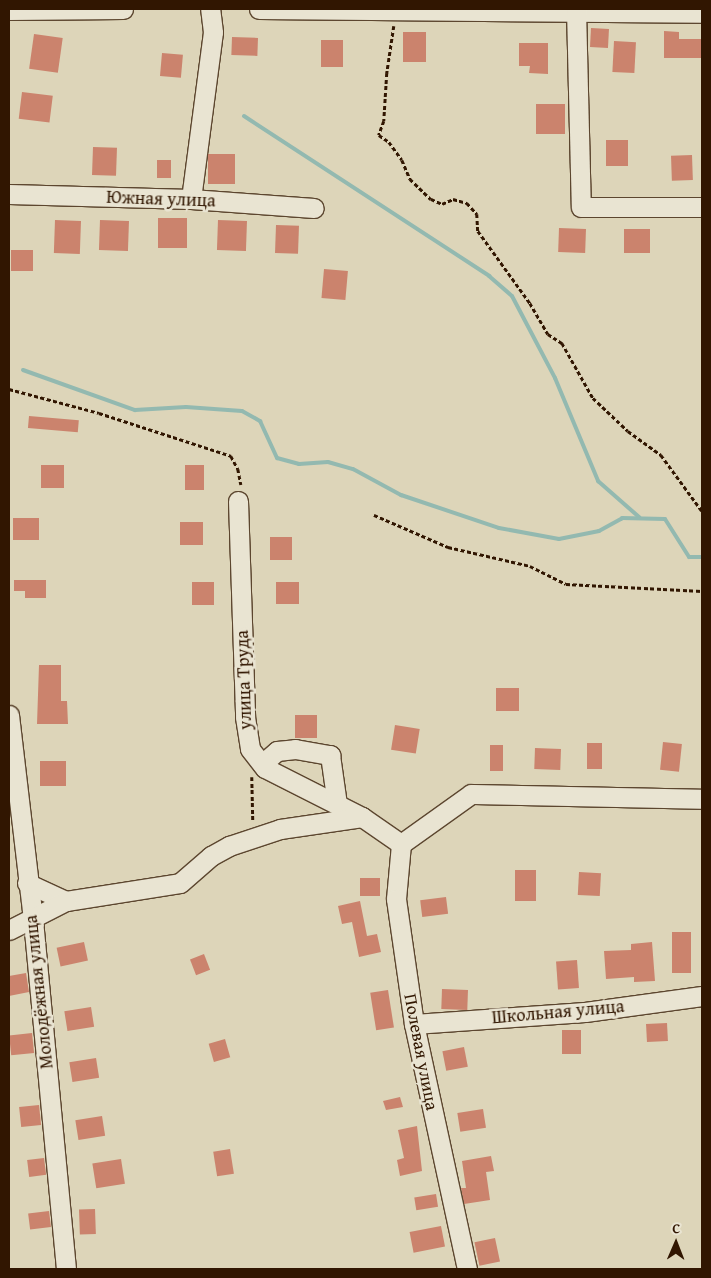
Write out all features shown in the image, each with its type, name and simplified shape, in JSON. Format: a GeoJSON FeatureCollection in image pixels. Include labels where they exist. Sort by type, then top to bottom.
{"type":"FeatureCollection","features":[{"type":"Feature","properties":{"kind":"street"},"geometry":{"type":"LineString","coordinates":[[9,10],[123,9]]}},
{"type":"Feature","properties":{"kind":"street"},"geometry":{"type":"LineString","coordinates":[[191,199],[213,32],[210,9]]}},
{"type":"Feature","properties":{"kind":"street"},"geometry":{"type":"LineString","coordinates":[[259,9],[391,11],[576,10],[702,13]]}},
{"type":"Feature","properties":{"kind":"street"},"geometry":{"type":"LineString","coordinates":[[576,10],[581,207],[702,207]]}},
{"type":"Feature","properties":{"kind":"street","name":"Южная улица"},"geometry":{"type":"LineString","coordinates":[[9,194],[191,199],[314,208]]}},
{"type":"Feature","properties":{"kind":"street","name":"улица Труда"},"geometry":{"type":"LineString","coordinates":[[240,496],[245,717],[256,758]]}},
{"type":"Feature","properties":{"kind":"street","name":"Молодёжная улица"},"geometry":{"type":"LineString","coordinates":[[9,715],[27,883],[33,920],[66,1269]]}},
{"type":"Feature","properties":{"kind":"street"},"geometry":{"type":"LineString","coordinates":[[256,758],[276,751],[296,749],[330,755],[337,804]]}},
{"type":"Feature","properties":{"kind":"street"},"geometry":{"type":"LineString","coordinates":[[256,758],[362,817],[397,840],[471,794],[702,799]]}},
{"type":"Feature","properties":{"kind":"street"},"geometry":{"type":"LineString","coordinates":[[9,930],[33,920],[66,901],[180,883],[211,856],[280,829],[362,817]]}},
{"type":"Feature","properties":{"kind":"street","name":"Полевая улица"},"geometry":{"type":"LineString","coordinates":[[397,840],[396,899],[414,1024],[467,1269]]}},
{"type":"Feature","properties":{"kind":"street"},"geometry":{"type":"LineString","coordinates":[[27,883],[66,901]]}},
{"type":"Feature","properties":{"kind":"street","name":"Школьная улица"},"geometry":{"type":"LineString","coordinates":[[414,1024],[585,1012],[702,996]]}},
{"type":"Feature","properties":{"kind":"path"},"geometry":{"type":"LineString","coordinates":[[391,11],[384,122],[379,135],[389,142],[402,160],[410,179],[431,199],[442,204],[453,199],[467,203],[477,214],[478,231],[530,303],[548,334],[562,343],[593,398],[628,431],[661,455],[702,511]]}},
{"type":"Feature","properties":{"kind":"path"},"geometry":{"type":"LineString","coordinates":[[9,389],[100,413],[231,456],[238,469],[240,496]]}},
{"type":"Feature","properties":{"kind":"path"},"geometry":{"type":"LineString","coordinates":[[374,515],[448,547],[530,566],[566,584],[702,591]]}},
{"type":"Feature","properties":{"kind":"path"},"geometry":{"type":"LineString","coordinates":[[253,838],[256,758]]}},
{"type":"Feature","properties":{"kind":"building"},"geometry":{"type":"Polygon","coordinates":[[[591,28],[609,29],[608,48],[590,47],[591,28]]]}},
{"type":"Feature","properties":{"kind":"building"},"geometry":{"type":"Polygon","coordinates":[[[664,31],[679,32],[679,39],[702,39],[702,58],[664,58],[664,31]]]}},
{"type":"Feature","properties":{"kind":"building"},"geometry":{"type":"Polygon","coordinates":[[[403,32],[426,32],[426,62],[403,62],[403,32]]]}},
{"type":"Feature","properties":{"kind":"building"},"geometry":{"type":"Polygon","coordinates":[[[34,34],[63,38],[58,73],[29,69],[34,34]]]}},
{"type":"Feature","properties":{"kind":"building"},"geometry":{"type":"Polygon","coordinates":[[[232,37],[258,38],[257,56],[231,55],[232,37]]]}},
{"type":"Feature","properties":{"kind":"building"},"geometry":{"type":"Polygon","coordinates":[[[321,40],[343,40],[343,67],[321,67],[321,40]]]}},
{"type":"Feature","properties":{"kind":"building"},"geometry":{"type":"Polygon","coordinates":[[[614,41],[636,42],[634,73],[612,72],[614,41]]]}},
{"type":"Feature","properties":{"kind":"building"},"geometry":{"type":"Polygon","coordinates":[[[519,43],[548,43],[548,74],[529,73],[530,66],[519,66],[519,43]]]}},
{"type":"Feature","properties":{"kind":"building"},"geometry":{"type":"Polygon","coordinates":[[[162,53],[183,55],[181,78],[160,76],[162,53]]]}},
{"type":"Feature","properties":{"kind":"building"},"geometry":{"type":"Polygon","coordinates":[[[22,92],[53,96],[49,123],[19,119],[22,92]]]}},
{"type":"Feature","properties":{"kind":"building"},"geometry":{"type":"Polygon","coordinates":[[[536,104],[565,104],[565,134],[536,134],[536,104]]]}},
{"type":"Feature","properties":{"kind":"building"},"geometry":{"type":"Polygon","coordinates":[[[606,140],[628,140],[628,166],[606,166],[606,140]]]}},
{"type":"Feature","properties":{"kind":"building"},"geometry":{"type":"Polygon","coordinates":[[[93,147],[117,148],[116,176],[92,175],[93,147]]]}},
{"type":"Feature","properties":{"kind":"building"},"geometry":{"type":"Polygon","coordinates":[[[208,154],[235,154],[235,184],[208,184],[208,154]]]}},
{"type":"Feature","properties":{"kind":"building"},"geometry":{"type":"Polygon","coordinates":[[[692,155],[693,180],[672,181],[671,156],[692,155]]]}},
{"type":"Feature","properties":{"kind":"building"},"geometry":{"type":"Polygon","coordinates":[[[157,160],[171,160],[171,178],[157,178],[157,160]]]}},
{"type":"Feature","properties":{"kind":"building"},"geometry":{"type":"Polygon","coordinates":[[[158,218],[187,218],[187,248],[158,248],[158,218]]]}},
{"type":"Feature","properties":{"kind":"building"},"geometry":{"type":"Polygon","coordinates":[[[55,220],[81,221],[80,254],[54,253],[55,220]]]}},
{"type":"Feature","properties":{"kind":"building"},"geometry":{"type":"Polygon","coordinates":[[[100,220],[129,221],[128,251],[99,250],[100,220]]]}},
{"type":"Feature","properties":{"kind":"building"},"geometry":{"type":"Polygon","coordinates":[[[218,220],[247,221],[246,251],[217,250],[218,220]]]}},
{"type":"Feature","properties":{"kind":"building"},"geometry":{"type":"Polygon","coordinates":[[[276,225],[299,226],[298,254],[275,253],[276,225]]]}},
{"type":"Feature","properties":{"kind":"building"},"geometry":{"type":"Polygon","coordinates":[[[559,228],[586,229],[585,253],[558,252],[559,228]]]}},
{"type":"Feature","properties":{"kind":"building"},"geometry":{"type":"Polygon","coordinates":[[[624,229],[650,229],[650,253],[624,253],[624,229]]]}},
{"type":"Feature","properties":{"kind":"building"},"geometry":{"type":"Polygon","coordinates":[[[11,250],[33,250],[33,271],[11,271],[11,250]]]}},
{"type":"Feature","properties":{"kind":"building"},"geometry":{"type":"Polygon","coordinates":[[[324,269],[348,271],[345,300],[321,298],[324,269]]]}},
{"type":"Feature","properties":{"kind":"building"},"geometry":{"type":"Polygon","coordinates":[[[29,416],[79,420],[78,432],[28,428],[29,416]]]}},
{"type":"Feature","properties":{"kind":"building"},"geometry":{"type":"Polygon","coordinates":[[[41,465],[64,465],[64,488],[41,488],[41,465]]]}},
{"type":"Feature","properties":{"kind":"building"},"geometry":{"type":"Polygon","coordinates":[[[185,465],[204,465],[204,490],[185,490],[185,465]]]}},
{"type":"Feature","properties":{"kind":"building"},"geometry":{"type":"Polygon","coordinates":[[[13,518],[39,518],[39,540],[13,540],[13,518]]]}},
{"type":"Feature","properties":{"kind":"building"},"geometry":{"type":"Polygon","coordinates":[[[180,522],[203,522],[203,545],[180,545],[180,522]]]}},
{"type":"Feature","properties":{"kind":"building"},"geometry":{"type":"Polygon","coordinates":[[[270,537],[292,537],[292,560],[270,560],[270,537]]]}},
{"type":"Feature","properties":{"kind":"building"},"geometry":{"type":"Polygon","coordinates":[[[14,580],[46,580],[46,598],[25,598],[25,591],[14,591],[14,580]]]}},
{"type":"Feature","properties":{"kind":"building"},"geometry":{"type":"Polygon","coordinates":[[[192,582],[214,582],[214,605],[192,605],[192,582]]]}},
{"type":"Feature","properties":{"kind":"building"},"geometry":{"type":"Polygon","coordinates":[[[276,582],[299,582],[299,604],[276,604],[276,582]]]}},
{"type":"Feature","properties":{"kind":"building"},"geometry":{"type":"Polygon","coordinates":[[[39,665],[61,665],[61,701],[67,701],[68,724],[37,724],[39,665]]]}},
{"type":"Feature","properties":{"kind":"building"},"geometry":{"type":"Polygon","coordinates":[[[496,688],[519,688],[519,711],[496,711],[496,688]]]}},
{"type":"Feature","properties":{"kind":"building"},"geometry":{"type":"Polygon","coordinates":[[[295,715],[317,715],[317,738],[295,738],[295,715]]]}},
{"type":"Feature","properties":{"kind":"building"},"geometry":{"type":"Polygon","coordinates":[[[395,725],[420,729],[416,754],[391,750],[395,725]]]}},
{"type":"Feature","properties":{"kind":"building"},"geometry":{"type":"Polygon","coordinates":[[[663,742],[682,744],[679,772],[660,770],[663,742]]]}},
{"type":"Feature","properties":{"kind":"building"},"geometry":{"type":"Polygon","coordinates":[[[587,743],[602,743],[602,769],[587,769],[587,743]]]}},
{"type":"Feature","properties":{"kind":"building"},"geometry":{"type":"Polygon","coordinates":[[[490,745],[503,745],[503,771],[490,771],[490,745]]]}},
{"type":"Feature","properties":{"kind":"building"},"geometry":{"type":"Polygon","coordinates":[[[535,748],[561,749],[560,770],[534,769],[535,748]]]}},
{"type":"Feature","properties":{"kind":"building"},"geometry":{"type":"Polygon","coordinates":[[[40,761],[66,761],[66,786],[40,786],[40,761]]]}},
{"type":"Feature","properties":{"kind":"building"},"geometry":{"type":"Polygon","coordinates":[[[515,870],[536,870],[536,901],[515,901],[515,870]]]}},
{"type":"Feature","properties":{"kind":"building"},"geometry":{"type":"Polygon","coordinates":[[[579,872],[601,873],[600,896],[578,895],[579,872]]]}},
{"type":"Feature","properties":{"kind":"building"},"geometry":{"type":"Polygon","coordinates":[[[360,878],[380,878],[380,896],[360,896],[360,878]]]}},
{"type":"Feature","properties":{"kind":"building"},"geometry":{"type":"Polygon","coordinates":[[[446,897],[448,914],[422,917],[420,900],[446,897]]]}},
{"type":"Feature","properties":{"kind":"building"},"geometry":{"type":"Polygon","coordinates":[[[360,901],[367,936],[377,934],[381,952],[359,957],[352,922],[342,924],[338,906],[360,901]]]}},
{"type":"Feature","properties":{"kind":"building"},"geometry":{"type":"Polygon","coordinates":[[[672,932],[691,932],[691,973],[672,973],[672,932]]]}},
{"type":"Feature","properties":{"kind":"building"},"geometry":{"type":"Polygon","coordinates":[[[84,942],[88,961],[61,966],[57,948],[84,942]]]}},
{"type":"Feature","properties":{"kind":"building"},"geometry":{"type":"Polygon","coordinates":[[[652,942],[655,981],[634,982],[634,977],[606,979],[604,951],[631,950],[631,944],[652,942]]]}},
{"type":"Feature","properties":{"kind":"building"},"geometry":{"type":"Polygon","coordinates":[[[204,954],[210,970],[196,975],[190,959],[204,954]]]}},
{"type":"Feature","properties":{"kind":"building"},"geometry":{"type":"Polygon","coordinates":[[[577,960],[579,988],[558,989],[556,961],[577,960]]]}},
{"type":"Feature","properties":{"kind":"building"},"geometry":{"type":"Polygon","coordinates":[[[26,973],[29,992],[9,996],[9,976],[26,973]]]}},
{"type":"Feature","properties":{"kind":"building"},"geometry":{"type":"Polygon","coordinates":[[[442,989],[468,990],[467,1010],[441,1009],[442,989]]]}},
{"type":"Feature","properties":{"kind":"building"},"geometry":{"type":"Polygon","coordinates":[[[388,990],[394,1028],[376,1030],[370,993],[388,990]]]}},
{"type":"Feature","properties":{"kind":"building"},"geometry":{"type":"Polygon","coordinates":[[[91,1007],[94,1027],[67,1031],[64,1011],[91,1007]]]}},
{"type":"Feature","properties":{"kind":"building"},"geometry":{"type":"Polygon","coordinates":[[[667,1023],[668,1041],[647,1042],[646,1024],[667,1023]]]}},
{"type":"Feature","properties":{"kind":"building"},"geometry":{"type":"Polygon","coordinates":[[[562,1030],[581,1030],[581,1054],[562,1054],[562,1030]]]}},
{"type":"Feature","properties":{"kind":"building"},"geometry":{"type":"Polygon","coordinates":[[[32,1033],[34,1053],[11,1055],[9,1035],[32,1033]]]}},
{"type":"Feature","properties":{"kind":"building"},"geometry":{"type":"Polygon","coordinates":[[[225,1039],[230,1057],[214,1062],[209,1044],[225,1039]]]}},
{"type":"Feature","properties":{"kind":"building"},"geometry":{"type":"Polygon","coordinates":[[[464,1047],[468,1067],[446,1071],[442,1051],[464,1047]]]}},
{"type":"Feature","properties":{"kind":"building"},"geometry":{"type":"Polygon","coordinates":[[[96,1058],[99,1078],[72,1082],[69,1062],[96,1058]]]}},
{"type":"Feature","properties":{"kind":"building"},"geometry":{"type":"Polygon","coordinates":[[[400,1097],[403,1107],[386,1110],[383,1101],[400,1097]]]}},
{"type":"Feature","properties":{"kind":"building"},"geometry":{"type":"Polygon","coordinates":[[[39,1105],[41,1125],[21,1127],[19,1107],[39,1105]]]}},
{"type":"Feature","properties":{"kind":"building"},"geometry":{"type":"Polygon","coordinates":[[[483,1109],[486,1128],[460,1132],[457,1113],[483,1109]]]}},
{"type":"Feature","properties":{"kind":"building"},"geometry":{"type":"Polygon","coordinates":[[[102,1116],[105,1136],[78,1140],[75,1120],[102,1116]]]}},
{"type":"Feature","properties":{"kind":"building"},"geometry":{"type":"Polygon","coordinates":[[[417,1126],[422,1171],[400,1176],[397,1160],[404,1158],[398,1130],[417,1126]]]}},
{"type":"Feature","properties":{"kind":"building"},"geometry":{"type":"Polygon","coordinates":[[[230,1149],[234,1174],[217,1176],[213,1152],[230,1149]]]}},
{"type":"Feature","properties":{"kind":"building"},"geometry":{"type":"Polygon","coordinates":[[[491,1156],[494,1171],[486,1172],[490,1200],[464,1204],[461,1188],[466,1188],[462,1161],[491,1156]]]}},
{"type":"Feature","properties":{"kind":"building"},"geometry":{"type":"Polygon","coordinates":[[[44,1158],[46,1175],[29,1177],[27,1160],[44,1158]]]}},
{"type":"Feature","properties":{"kind":"building"},"geometry":{"type":"Polygon","coordinates":[[[121,1159],[125,1184],[96,1188],[92,1164],[121,1159]]]}},
{"type":"Feature","properties":{"kind":"building"},"geometry":{"type":"Polygon","coordinates":[[[436,1194],[438,1207],[416,1210],[414,1197],[436,1194]]]}},
{"type":"Feature","properties":{"kind":"building"},"geometry":{"type":"Polygon","coordinates":[[[95,1209],[96,1234],[80,1235],[79,1210],[95,1209]]]}},
{"type":"Feature","properties":{"kind":"building"},"geometry":{"type":"Polygon","coordinates":[[[49,1211],[51,1227],[30,1229],[28,1214],[49,1211]]]}},
{"type":"Feature","properties":{"kind":"building"},"geometry":{"type":"Polygon","coordinates":[[[441,1226],[445,1247],[414,1253],[410,1232],[441,1226]]]}},
{"type":"Feature","properties":{"kind":"building"},"geometry":{"type":"Polygon","coordinates":[[[495,1238],[500,1261],[479,1266],[474,1242],[495,1238]]]}},
{"type":"Feature","properties":{"kind":"waterway"},"geometry":{"type":"LineString","coordinates":[[244,116],[489,276],[512,296],[555,378],[598,481],[639,517]]}},
{"type":"Feature","properties":{"kind":"waterway"},"geometry":{"type":"LineString","coordinates":[[23,370],[135,410],[186,407],[242,411],[260,421],[277,458],[299,464],[328,462],[353,469],[401,495],[499,528],[559,539],[599,531],[622,518],[665,519],[689,557],[702,557]]}}]}
